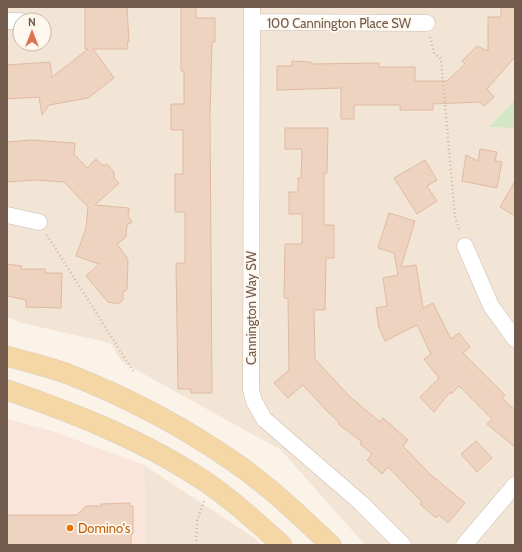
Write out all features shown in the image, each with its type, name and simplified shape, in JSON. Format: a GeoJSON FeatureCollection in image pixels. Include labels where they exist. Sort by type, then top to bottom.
{"type":"FeatureCollection","features":[{"type":"Feature","properties":{"kind":"main road"},"geometry":{"type":"LineString","coordinates":[[7,356],[74,377],[129,400],[179,426],[236,462],[290,507],[331,545]]}},
{"type":"Feature","properties":{"kind":"main road"},"geometry":{"type":"LineString","coordinates":[[7,390],[66,410],[134,441],[193,473],[241,509],[282,545]]}},
{"type":"Feature","properties":{"kind":"street","name":"100 Cannington Place SW"},"geometry":{"type":"LineString","coordinates":[[252,15],[427,23]]}},
{"type":"Feature","properties":{"kind":"street","name":"Cannington Way SW"},"geometry":{"type":"LineString","coordinates":[[252,15],[250,390],[264,420],[361,503],[403,545]]}},
{"type":"Feature","properties":{"kind":"street"},"geometry":{"type":"LineString","coordinates":[[7,215],[39,222]]}},
{"type":"Feature","properties":{"kind":"street"},"geometry":{"type":"LineString","coordinates":[[465,246],[491,306],[515,339]]}},
{"type":"Feature","properties":{"kind":"street"},"geometry":{"type":"LineString","coordinates":[[464,545],[515,485]]}},
{"type":"Feature","properties":{"kind":"path"},"geometry":{"type":"LineString","coordinates":[[427,23],[434,53],[441,59],[455,217],[465,246]]}},
{"type":"Feature","properties":{"kind":"path"},"geometry":{"type":"LineString","coordinates":[[39,222],[133,371]]}},
{"type":"Feature","properties":{"kind":"path"},"geometry":{"type":"LineString","coordinates":[[196,545],[197,521],[205,497]]}},
{"type":"Feature","properties":{"kind":"shaded area"},"geometry":{"type":"Polygon","coordinates":[[[7,7],[515,7],[515,545],[365,545],[281,450],[122,362],[110,343],[22,323],[7,317],[7,7]]]}},
{"type":"Feature","properties":{"kind":"shaded area"},"geometry":{"type":"Polygon","coordinates":[[[7,419],[52,431],[144,465],[145,545],[7,545],[7,419]]]}},
{"type":"Feature","properties":{"kind":"shaded area"},"geometry":{"type":"Polygon","coordinates":[[[144,465],[256,539],[261,545],[145,545],[144,465]]]}},
{"type":"Feature","properties":{"kind":"green space"},"geometry":{"type":"Polygon","coordinates":[[[515,100],[515,128],[489,127],[515,100]]]}},
{"type":"Feature","properties":{"kind":"building"},"geometry":{"type":"Polygon","coordinates":[[[85,7],[127,7],[128,49],[93,49],[114,78],[88,98],[49,105],[42,115],[39,97],[7,99],[7,65],[50,62],[52,77],[88,49],[85,49],[85,7]]]}},
{"type":"Feature","properties":{"kind":"building"},"geometry":{"type":"Polygon","coordinates":[[[181,7],[196,7],[196,18],[215,18],[215,42],[212,42],[210,114],[212,393],[191,393],[191,389],[178,389],[176,263],[185,263],[185,212],[175,212],[175,174],[183,174],[183,130],[171,130],[171,104],[184,104],[184,71],[181,71],[181,7]]]}},
{"type":"Feature","properties":{"kind":"building"},"geometry":{"type":"Polygon","coordinates":[[[501,7],[515,7],[515,57],[487,89],[494,97],[484,106],[480,102],[433,104],[433,110],[400,110],[400,105],[354,105],[354,119],[341,119],[341,88],[277,90],[277,66],[292,66],[292,61],[311,62],[311,64],[379,63],[379,67],[415,67],[415,81],[447,81],[465,64],[462,61],[477,46],[488,51],[488,17],[501,17],[501,7]]]}},
{"type":"Feature","properties":{"kind":"building"},"geometry":{"type":"Polygon","coordinates":[[[285,128],[328,128],[327,173],[324,173],[324,225],[334,225],[334,258],[326,258],[325,310],[314,310],[315,359],[349,396],[380,422],[383,418],[408,440],[403,446],[430,474],[465,503],[448,523],[439,515],[436,518],[420,504],[422,502],[388,467],[382,474],[367,460],[372,454],[360,444],[362,442],[338,424],[339,422],[303,385],[288,398],[274,383],[289,370],[288,298],[284,298],[285,244],[302,244],[302,214],[289,214],[289,192],[298,192],[298,178],[301,178],[302,149],[285,149],[285,128]]]}},
{"type":"Feature","properties":{"kind":"building"},"geometry":{"type":"Polygon","coordinates":[[[31,140],[75,143],[74,154],[87,168],[96,159],[102,165],[108,165],[114,172],[114,178],[119,183],[95,205],[129,208],[128,216],[132,222],[127,225],[126,237],[117,244],[128,259],[127,290],[123,292],[123,300],[118,304],[108,302],[86,276],[99,264],[76,256],[86,228],[88,207],[64,182],[35,180],[7,182],[7,142],[31,140]]]}},
{"type":"Feature","properties":{"kind":"building"},"geometry":{"type":"Polygon","coordinates":[[[480,149],[497,152],[495,161],[502,162],[497,188],[462,181],[466,155],[478,161],[480,149]]]}},
{"type":"Feature","properties":{"kind":"building"},"geometry":{"type":"Polygon","coordinates":[[[425,160],[437,180],[427,186],[437,201],[417,214],[394,178],[425,160]]]}},
{"type":"Feature","properties":{"kind":"building"},"geometry":{"type":"Polygon","coordinates":[[[515,181],[515,216],[500,207],[515,181]]]}},
{"type":"Feature","properties":{"kind":"building"},"geometry":{"type":"Polygon","coordinates":[[[389,213],[415,221],[401,267],[416,265],[423,308],[433,303],[451,339],[459,333],[470,347],[463,353],[505,395],[502,398],[515,410],[515,447],[487,424],[492,419],[459,386],[451,394],[450,392],[434,412],[420,397],[439,378],[424,359],[431,354],[417,325],[385,341],[379,328],[376,308],[387,306],[383,278],[398,275],[394,253],[378,248],[389,213]]]}},
{"type":"Feature","properties":{"kind":"building"},"geometry":{"type":"Polygon","coordinates":[[[7,264],[22,266],[21,269],[45,269],[45,273],[62,273],[61,308],[26,307],[26,300],[7,296],[7,264]]]}},
{"type":"Feature","properties":{"kind":"building"},"geometry":{"type":"Polygon","coordinates":[[[476,441],[492,458],[477,472],[461,454],[476,441]]]}},
{"type":"Feature","properties":{"kind":"building"},"geometry":{"type":"Polygon","coordinates":[[[130,503],[130,506],[133,506],[133,534],[131,534],[131,545],[7,545],[7,515],[77,515],[86,506],[130,503]]]}},
{"type":"Feature","properties":{"kind":"place","name":"Domino's"},"geometry":{"type":"Point","coordinates":[70,528]}}]}
